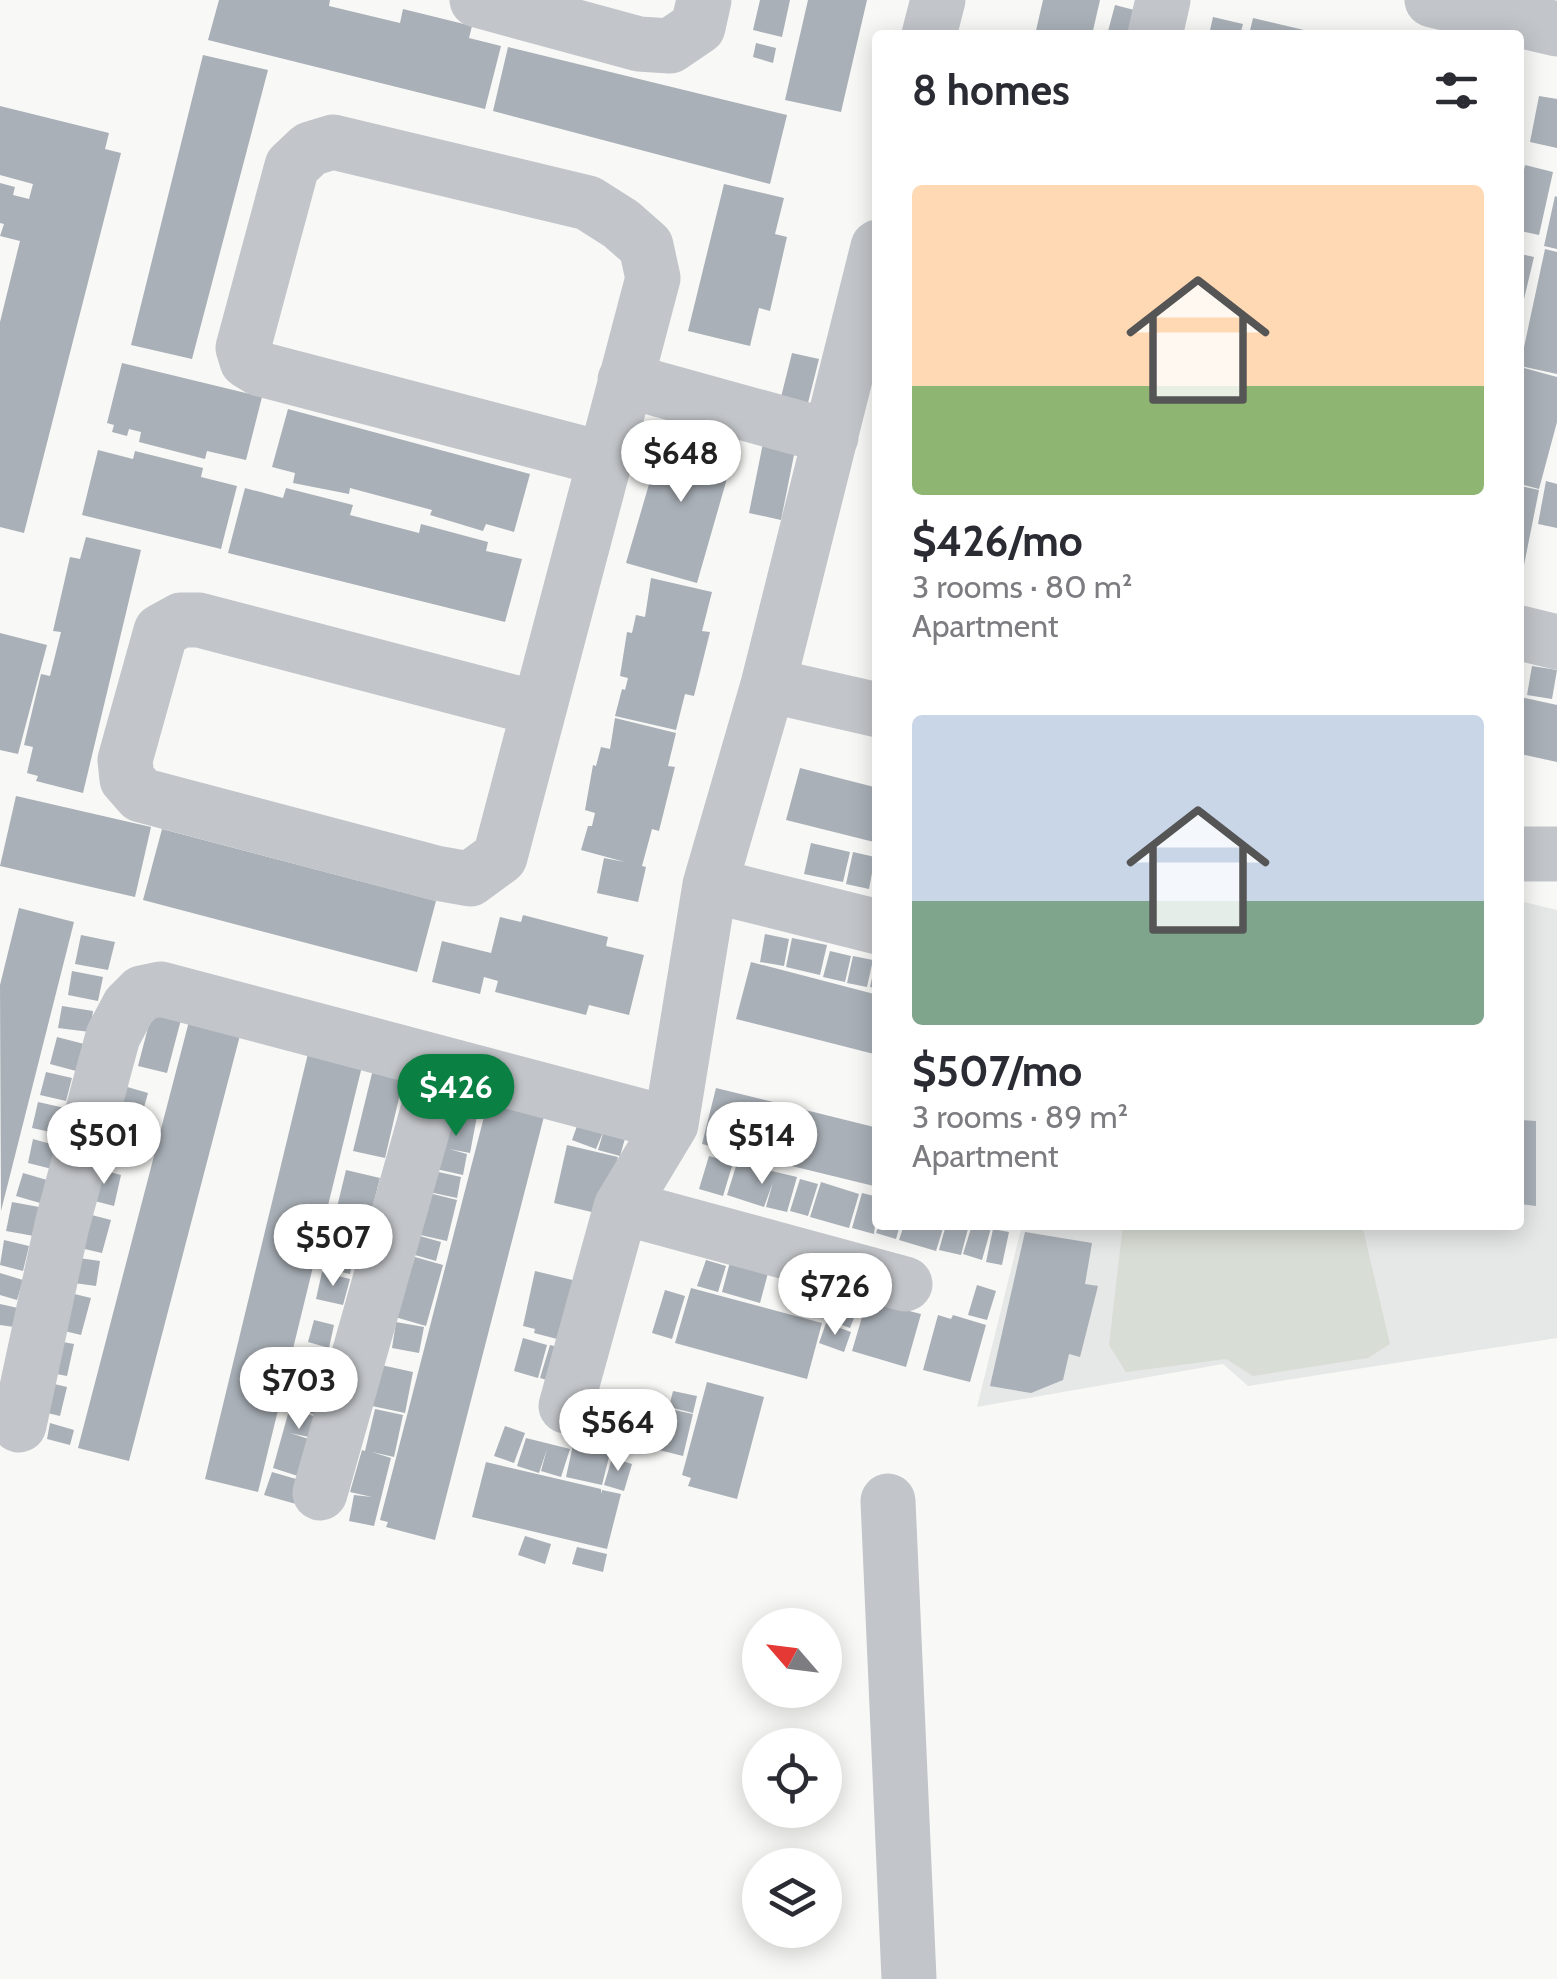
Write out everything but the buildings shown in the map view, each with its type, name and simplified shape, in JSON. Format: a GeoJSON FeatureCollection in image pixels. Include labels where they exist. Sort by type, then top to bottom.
{"type":"FeatureCollection","features":[{"type":"Feature","properties":{"kind":"street"},"geometry":{"type":"LineString","coordinates":[[477,0],[640,44],[670,46],[698,26],[704,0]]}},
{"type":"Feature","properties":{"kind":"street"},"geometry":{"type":"LineString","coordinates":[[930,30],[938,0]]}},
{"type":"Feature","properties":{"kind":"street"},"geometry":{"type":"LineString","coordinates":[[1156,30],[1163,0]]}},
{"type":"Feature","properties":{"kind":"street"},"geometry":{"type":"LineString","coordinates":[[1432,0],[1492,24],[1557,29]]}},
{"type":"Feature","properties":{"kind":"street"},"geometry":{"type":"LineString","coordinates":[[539,708],[199,620],[182,620],[162,631],[126,760],[127,779],[141,795],[436,873],[470,879],[500,857],[653,278],[646,246],[588,203],[333,142],[310,149],[292,166],[243,348],[247,361],[260,369],[604,459]]}},
{"type":"Feature","properties":{"kind":"street"},"geometry":{"type":"LineString","coordinates":[[566,1406],[621,1207],[672,1124],[710,885],[768,685],[872,271]]}},
{"type":"Feature","properties":{"kind":"street"},"geometry":{"type":"LineString","coordinates":[[624,380],[831,438]]}},
{"type":"Feature","properties":{"kind":"street"},"geometry":{"type":"LineString","coordinates":[[1524,633],[1557,642]]}},
{"type":"Feature","properties":{"kind":"street"},"geometry":{"type":"LineString","coordinates":[[768,685],[872,709]]}},
{"type":"Feature","properties":{"kind":"street"},"geometry":{"type":"LineString","coordinates":[[1524,854],[1557,854]]}},
{"type":"Feature","properties":{"kind":"street"},"geometry":{"type":"LineString","coordinates":[[710,885],[872,926]]}},
{"type":"Feature","properties":{"kind":"street"},"geometry":{"type":"LineString","coordinates":[[18,1425],[62,1225],[113,1036],[128,1006],[142,992],[161,988],[672,1124]]}},
{"type":"Feature","properties":{"kind":"street"},"geometry":{"type":"LineString","coordinates":[[320,1493],[441,1064]]}},
{"type":"Feature","properties":{"kind":"street"},"geometry":{"type":"LineString","coordinates":[[621,1207],[905,1284]]}},
{"type":"Feature","properties":{"kind":"street"},"geometry":{"type":"LineString","coordinates":[[888,1501],[909,1979]]}},
{"type":"Feature","properties":{"kind":"shaded area"},"geometry":{"type":"Polygon","coordinates":[[[1524,902],[1557,910],[1557,1338],[1248,1386],[1223,1364],[977,1407],[1021,1230],[1524,1230],[1524,902]]]}},
{"type":"Feature","properties":{"kind":"shaded area"},"geometry":{"type":"Polygon","coordinates":[[[1122,1230],[1363,1230],[1390,1344],[1368,1358],[1253,1376],[1226,1359],[1126,1372],[1109,1345],[1122,1230]]]}}]}
